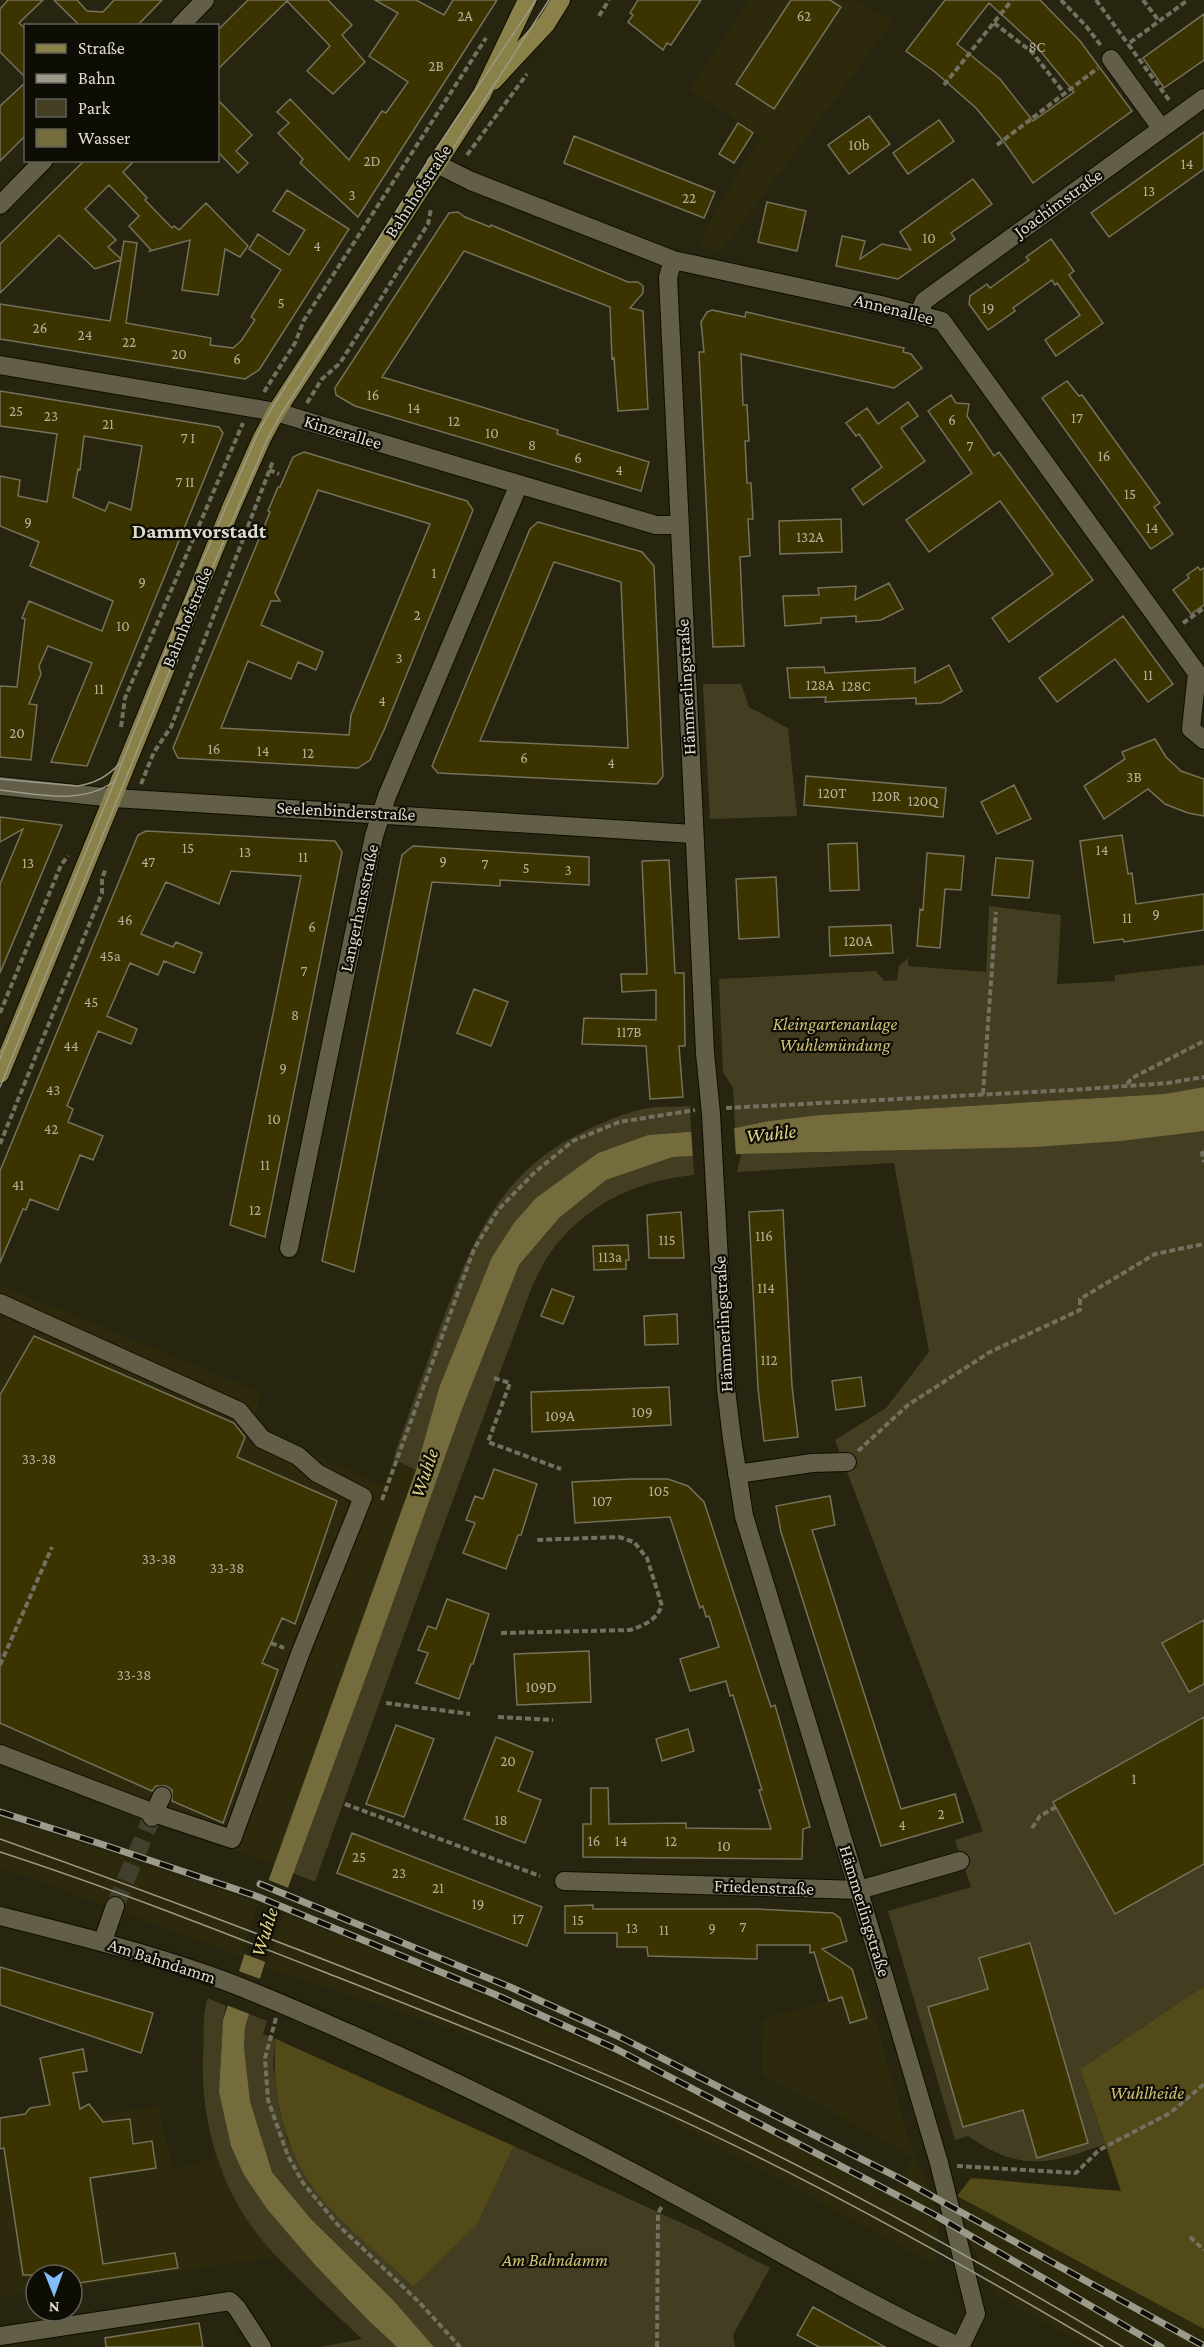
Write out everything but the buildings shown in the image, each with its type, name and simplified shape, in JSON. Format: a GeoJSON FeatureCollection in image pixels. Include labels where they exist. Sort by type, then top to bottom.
{"type":"FeatureCollection","features":[{"type":"Feature","properties":{"kind":"main road","name":"Bahnhofstraße"},"geometry":{"type":"LineString","coordinates":[[482,94],[527,0]]}},
{"type":"Feature","properties":{"kind":"main road","name":"Bahnhofstraße"},"geometry":{"type":"LineString","coordinates":[[0,1074],[231,508],[262,438],[276,412],[435,163],[482,94],[546,24],[561,0]]}},
{"type":"Feature","properties":{"kind":"street"},"geometry":{"type":"LineString","coordinates":[[182,24],[205,0]]}},
{"type":"Feature","properties":{"kind":"street"},"geometry":{"type":"LineString","coordinates":[[1111,59],[1161,128]]}},
{"type":"Feature","properties":{"kind":"street","name":"Joachimstraße"},"geometry":{"type":"LineString","coordinates":[[919,314],[924,301],[1204,98]]}},
{"type":"Feature","properties":{"kind":"street"},"geometry":{"type":"LineString","coordinates":[[0,205],[42,162]]}},
{"type":"Feature","properties":{"kind":"street","name":"Annenallee"},"geometry":{"type":"LineString","coordinates":[[435,163],[471,180],[673,260],[942,321],[1201,674]]}},
{"type":"Feature","properties":{"kind":"street","name":"Hämmerlingstraße"},"geometry":{"type":"LineString","coordinates":[[673,260],[668,277],[678,525],[705,1053],[703,1112],[715,1174],[726,1389],[737,1474],[747,1527],[859,1890],[939,2163],[976,2314],[960,2347]]}},
{"type":"Feature","properties":{"kind":"street","name":"Kinzerallee"},"geometry":{"type":"LineString","coordinates":[[0,365],[276,412],[656,525],[678,525]]}},
{"type":"Feature","properties":{"kind":"street","name":"Langerhansstraße"},"geometry":{"type":"LineString","coordinates":[[290,1248],[374,836],[381,813],[519,484]]}},
{"type":"Feature","properties":{"kind":"street"},"geometry":{"type":"LineString","coordinates":[[1201,674],[1191,729],[1204,740]]}},
{"type":"Feature","properties":{"kind":"street","name":"Seelenbinderstraße"},"geometry":{"type":"LineString","coordinates":[[0,786],[114,798],[693,834]]}},
{"type":"Feature","properties":{"kind":"street"},"geometry":{"type":"LineString","coordinates":[[0,1303],[239,1411],[262,1439],[298,1455],[317,1473],[363,1497],[300,1654],[232,1839],[156,1807],[0,1754]]}},
{"type":"Feature","properties":{"kind":"street"},"geometry":{"type":"LineString","coordinates":[[737,1474],[812,1463],[846,1461]]}},
{"type":"Feature","properties":{"kind":"street","name":"Friedenstraße"},"geometry":{"type":"LineString","coordinates":[[564,1881],[859,1890],[960,1861]]}},
{"type":"Feature","properties":{"kind":"street"},"geometry":{"type":"LineString","coordinates":[[103,1941],[115,1906]]}},
{"type":"Feature","properties":{"kind":"street","name":"Am Bahndamm"},"geometry":{"type":"LineString","coordinates":[[0,1916],[103,1941],[215,1977],[399,2055],[512,2109],[909,2324],[960,2347]]}},
{"type":"Feature","properties":{"kind":"street"},"geometry":{"type":"LineString","coordinates":[[0,2336],[230,2301],[262,2347]]}},
{"type":"Feature","properties":{"kind":"path"},"geometry":{"type":"LineString","coordinates":[[598,16],[609,0]]}},
{"type":"Feature","properties":{"kind":"path"},"geometry":{"type":"LineString","coordinates":[[944,85],[1012,0]]}},
{"type":"Feature","properties":{"kind":"path"},"geometry":{"type":"LineString","coordinates":[[997,145],[1111,59],[1086,26],[1061,0]]}},
{"type":"Feature","properties":{"kind":"path"},"geometry":{"type":"LineString","coordinates":[[1096,0],[1169,100]]}},
{"type":"Feature","properties":{"kind":"path"},"geometry":{"type":"LineString","coordinates":[[1143,0],[1159,21]]}},
{"type":"Feature","properties":{"kind":"path"},"geometry":{"type":"LineString","coordinates":[[1128,44],[1188,0]]}},
{"type":"Feature","properties":{"kind":"path"},"geometry":{"type":"LineString","coordinates":[[994,23],[1032,52],[1064,93]]}},
{"type":"Feature","properties":{"kind":"path"},"geometry":{"type":"LineString","coordinates":[[118,735],[123,697],[237,433],[295,342],[310,310],[490,33]]}},
{"type":"Feature","properties":{"kind":"path"},"geometry":{"type":"LineString","coordinates":[[297,418],[322,379],[340,363],[428,224],[435,203]]}},
{"type":"Feature","properties":{"kind":"path"},"geometry":{"type":"LineString","coordinates":[[150,760],[171,727],[196,670],[275,456]]}},
{"type":"Feature","properties":{"kind":"path"},"geometry":{"type":"LineString","coordinates":[[1183,623],[1204,608]]}},
{"type":"Feature","properties":{"kind":"path"},"geometry":{"type":"LineString","coordinates":[[187,666],[196,670]]}},
{"type":"Feature","properties":{"kind":"path"},"geometry":{"type":"LineString","coordinates":[[123,697],[132,701]]}},
{"type":"Feature","properties":{"kind":"path"},"geometry":{"type":"LineString","coordinates":[[0,1013],[61,865],[69,853]]}},
{"type":"Feature","properties":{"kind":"path"},"geometry":{"type":"LineString","coordinates":[[0,1144],[102,893],[102,879],[108,861]]}},
{"type":"Feature","properties":{"kind":"path"},"geometry":{"type":"LineString","coordinates":[[983,1094],[996,912]]}},
{"type":"Feature","properties":{"kind":"path"},"geometry":{"type":"LineString","coordinates":[[1127,1084],[1132,1078],[1204,1041]]}},
{"type":"Feature","properties":{"kind":"path"},"geometry":{"type":"LineString","coordinates":[[729,1107],[1071,1090],[1127,1084],[1168,1083],[1204,1077]]}},
{"type":"Feature","properties":{"kind":"path"},"geometry":{"type":"LineString","coordinates":[[392,1474],[474,1249],[498,1210],[534,1173],[573,1141],[619,1122],[703,1112]]}},
{"type":"Feature","properties":{"kind":"path"},"geometry":{"type":"LineString","coordinates":[[1204,1152],[1202,1153],[1204,1162]]}},
{"type":"Feature","properties":{"kind":"path"},"geometry":{"type":"LineString","coordinates":[[846,1461],[908,1405],[990,1352],[1080,1310],[1080,1299],[1155,1254],[1204,1244]]}},
{"type":"Feature","properties":{"kind":"path"},"geometry":{"type":"LineString","coordinates":[[494,1378],[510,1383],[488,1442],[561,1469]]}},
{"type":"Feature","properties":{"kind":"path"},"geometry":{"type":"LineString","coordinates":[[501,1633],[630,1630],[646,1625],[658,1615],[662,1606],[647,1558],[634,1542],[620,1537],[535,1540]]}},
{"type":"Feature","properties":{"kind":"path"},"geometry":{"type":"LineString","coordinates":[[0,1665],[52,1547]]}},
{"type":"Feature","properties":{"kind":"path"},"geometry":{"type":"LineString","coordinates":[[386,1702],[470,1714]]}},
{"type":"Feature","properties":{"kind":"path"},"geometry":{"type":"LineString","coordinates":[[498,1716],[553,1720]]}},
{"type":"Feature","properties":{"kind":"path"},"geometry":{"type":"LineString","coordinates":[[345,1804],[540,1876]]}},
{"type":"Feature","properties":{"kind":"path"},"geometry":{"type":"LineString","coordinates":[[1032,1828],[1040,1816],[1056,1807]]}},
{"type":"Feature","properties":{"kind":"path"},"geometry":{"type":"LineString","coordinates":[[278,2002],[265,2058],[268,2100],[288,2156],[303,2183],[338,2225],[420,2303],[460,2347]]}},
{"type":"Feature","properties":{"kind":"path"},"geometry":{"type":"LineString","coordinates":[[939,2163],[1076,2173],[1099,2150],[1170,2113],[1204,2084]]}},
{"type":"Feature","properties":{"kind":"path"},"geometry":{"type":"LineString","coordinates":[[657,2347],[658,2214],[669,2192]]}},
{"type":"Feature","properties":{"kind":"path"},"geometry":{"type":"LineString","coordinates":[[1190,2237],[1204,2250]]}},
{"type":"Feature","properties":{"kind":"shaded area"},"geometry":{"type":"Polygon","coordinates":[[[749,0],[856,0],[893,22],[722,251],[699,246],[717,208],[761,137],[690,90],[749,0]]]}},
{"type":"Feature","properties":{"kind":"shaded area"},"geometry":{"type":"Polygon","coordinates":[[[0,1285],[260,1392],[255,1424],[382,1487],[393,1459],[416,1470],[274,1865],[0,1765],[0,1285]]]}},
{"type":"Feature","properties":{"kind":"shaded area"},"geometry":{"type":"Polygon","coordinates":[[[0,1818],[261,1904],[243,1957],[0,1867],[0,1818]]]}},
{"type":"Feature","properties":{"kind":"shaded area"},"geometry":{"type":"Polygon","coordinates":[[[281,1912],[444,1979],[614,2055],[892,2197],[913,2157],[762,2076],[763,2019],[867,1990],[914,2157],[928,2182],[939,2231],[935,2265],[580,2071],[264,1967],[281,1912]]]}},
{"type":"Feature","properties":{"kind":"shaded area"},"geometry":{"type":"Polygon","coordinates":[[[158,2106],[174,2171],[216,2157],[234,2198],[266,2245],[277,2257],[84,2285],[84,2263],[24,2263],[24,2294],[0,2298],[0,2157],[22,2153],[19,2129],[158,2106]]]}},
{"type":"Feature","properties":{"kind":"shaded area"},"geometry":{"type":"Polygon","coordinates":[[[957,2196],[1204,2329],[1204,2347],[1090,2347],[994,2295],[970,2240],[957,2196]]]}},
{"type":"Feature","properties":{"kind":"green space"},"geometry":{"type":"Polygon","coordinates":[[[703,684],[741,684],[749,707],[788,728],[797,816],[710,819],[703,684]]]}},
{"type":"Feature","properties":{"kind":"green space","name":"Kleingartenanlage Wuhlemündung"},"geometry":{"type":"Polygon","coordinates":[[[989,906],[1061,915],[1057,984],[1115,981],[1115,975],[1204,965],[1204,1087],[1164,1094],[820,1115],[735,1128],[733,1088],[723,1072],[719,979],[876,971],[884,981],[897,980],[899,966],[908,958],[908,966],[986,972],[989,906]]]}},
{"type":"Feature","properties":{"kind":"green space"},"geometry":{"type":"Polygon","coordinates":[[[690,1106],[691,1131],[648,1135],[598,1153],[532,1203],[439,1388],[416,1470],[393,1459],[464,1266],[493,1210],[512,1186],[534,1164],[561,1144],[593,1127],[642,1109],[690,1106]]]}},
{"type":"Feature","properties":{"kind":"green space"},"geometry":{"type":"Polygon","coordinates":[[[1204,1131],[1204,1986],[1080,2069],[1105,2144],[1068,2157],[1035,2161],[1020,2160],[986,2148],[968,2136],[955,2140],[888,1911],[971,1887],[955,1840],[983,1831],[835,1440],[886,1408],[929,1352],[894,1163],[737,1172],[741,1154],[1031,1145],[1204,1131]]]}},
{"type":"Feature","properties":{"kind":"green space"},"geometry":{"type":"Polygon","coordinates":[[[693,1156],[694,1175],[636,1188],[601,1205],[570,1230],[556,1245],[542,1266],[476,1437],[315,1882],[293,1873],[461,1412],[519,1265],[559,1218],[606,1180],[673,1157],[693,1156]]]}},
{"type":"Feature","properties":{"kind":"green space","name":"Wuhlheide"},"geometry":{"type":"Polygon","coordinates":[[[1204,1986],[1204,2329],[957,2196],[971,2178],[1121,2191],[1080,2069],[1204,1986]]]}},
{"type":"Feature","properties":{"kind":"green space"},"geometry":{"type":"Polygon","coordinates":[[[208,1998],[226,2006],[223,2020],[219,2092],[244,2175],[267,2209],[316,2266],[397,2347],[320,2347],[362,2339],[278,2258],[251,2226],[238,2204],[217,2157],[205,2107],[204,2027],[208,1998]]]}},
{"type":"Feature","properties":{"kind":"green space","name":"Am Bahndamm"},"geometry":{"type":"Polygon","coordinates":[[[249,2014],[267,2021],[263,2034],[276,2039],[273,2063],[279,2108],[288,2141],[326,2203],[413,2287],[477,2225],[514,2146],[697,2230],[770,2268],[733,2335],[735,2347],[434,2347],[393,2300],[310,2218],[272,2172],[250,2101],[244,2047],[245,2027],[249,2014]]]}},
{"type":"Feature","properties":{"kind":"green space"},"geometry":{"type":"Polygon","coordinates":[[[276,2039],[514,2146],[477,2225],[413,2287],[327,2205],[301,2168],[284,2127],[279,2105],[275,2061],[276,2039]]]}},
{"type":"Feature","properties":{"kind":"water","name":"Wuhle"},"geometry":{"type":"Polygon","coordinates":[[[1204,1087],[1204,1131],[1120,1141],[1035,1147],[673,1157],[606,1180],[559,1218],[519,1265],[461,1412],[289,1885],[245,2027],[244,2047],[250,2101],[272,2172],[310,2218],[393,2300],[434,2347],[397,2347],[316,2266],[267,2209],[244,2175],[231,2146],[219,2092],[223,2020],[270,1876],[416,1470],[439,1388],[492,1257],[514,1223],[536,1198],[598,1153],[648,1135],[735,1128],[820,1115],[1164,1094],[1204,1087]]]}},
{"type":"Feature","properties":{"kind":"pier"},"geometry":{"type":"Polygon","coordinates":[[[734,1125],[736,1157],[693,1159],[691,1128],[734,1125]]]}},
{"type":"Feature","properties":{"kind":"pier"},"geometry":{"type":"Polygon","coordinates":[[[266,1879],[291,1889],[268,1963],[242,1953],[266,1879]]]}},
{"type":"Feature","properties":{"kind":"pier"},"geometry":{"type":"Polygon","coordinates":[[[236,1970],[263,1980],[252,2015],[224,2004],[236,1970]]]}},
{"type":"Feature","properties":{"kind":"tunnel"},"geometry":{"type":"LineString","coordinates":[[115,1906],[152,1817]]}},
{"type":"Feature","properties":{"kind":"tram line"},"geometry":{"type":"LineString","coordinates":[[0,1059],[108,798],[187,597],[257,435],[426,164],[536,0]]}},
{"type":"Feature","properties":{"kind":"tram line"},"geometry":{"type":"LineString","coordinates":[[0,1087],[199,599],[267,440],[280,416],[549,0]]}},
{"type":"Feature","properties":{"kind":"tram line"},"geometry":{"type":"LineString","coordinates":[[0,779],[77,786],[100,779],[119,764]]}},
{"type":"Feature","properties":{"kind":"tram line"},"geometry":{"type":"LineString","coordinates":[[0,790],[75,796],[103,788],[116,780]]}},
{"type":"Feature","properties":{"kind":"tram line"},"geometry":{"type":"LineString","coordinates":[[0,1839],[179,1904],[357,1973],[608,2075],[743,2138],[908,2224],[1123,2347]]}},
{"type":"Feature","properties":{"kind":"tram line"},"geometry":{"type":"LineString","coordinates":[[0,1852],[211,1928],[498,2041],[657,2109],[762,2159],[848,2204],[1103,2347]]}},
{"type":"Feature","properties":{"kind":"railway"},"geometry":{"type":"LineString","coordinates":[[0,1812],[256,1896],[494,1994],[616,2049],[933,2214],[1161,2347]]}},
{"type":"Feature","properties":{"kind":"railway"},"geometry":{"type":"LineString","coordinates":[[260,1884],[510,1987],[622,2038],[901,2179],[1204,2346]]}},
{"type":"Feature","properties":{"kind":"district","name":"Dammvorstadt"},"geometry":{"type":"Point","coordinates":[199,531]}}]}
